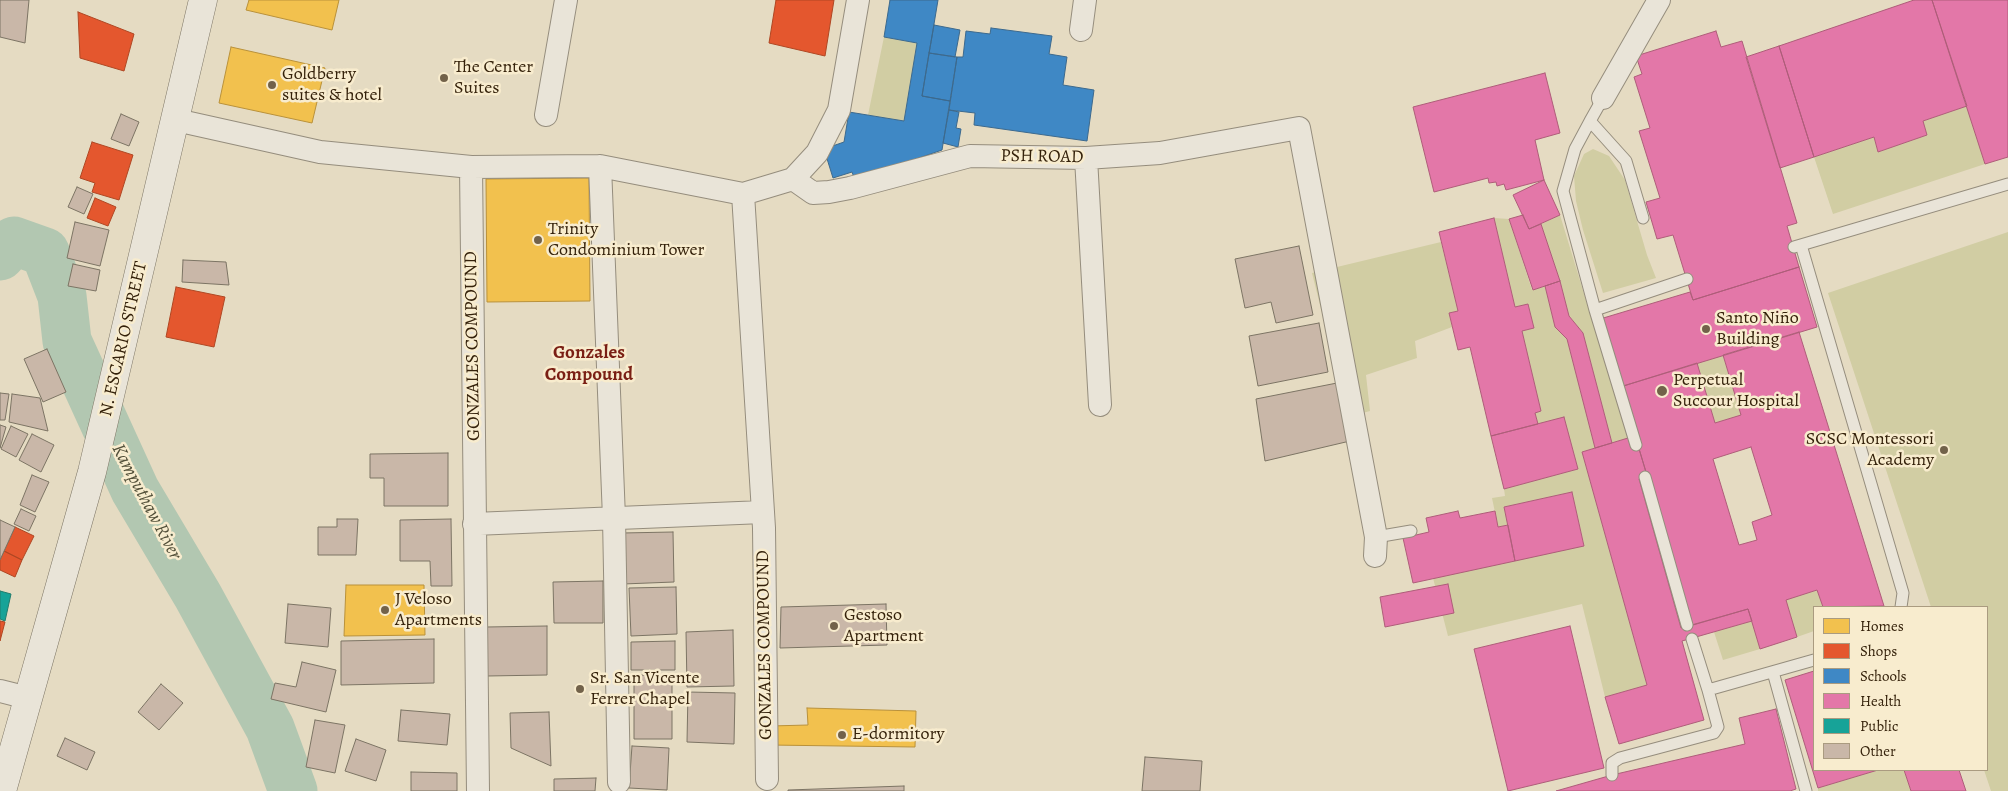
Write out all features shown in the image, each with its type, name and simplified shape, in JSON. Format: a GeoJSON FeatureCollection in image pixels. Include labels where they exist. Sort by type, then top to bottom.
{"type":"FeatureCollection","features":[{"type":"Feature","properties":{"kind":"main road","name":"N. ESCARIO STREET"},"geometry":{"type":"LineString","coordinates":[[2,791],[92,472],[203,0]]}},
{"type":"Feature","properties":{"kind":"street"},"geometry":{"type":"LineString","coordinates":[[546,115],[566,0]]}},
{"type":"Feature","properties":{"kind":"street"},"geometry":{"type":"LineString","coordinates":[[176,120],[320,152],[471,167],[600,166],[743,194],[793,179],[817,153],[839,110],[858,0]]}},
{"type":"Feature","properties":{"kind":"street"},"geometry":{"type":"LineString","coordinates":[[1081,30],[1085,0]]}},
{"type":"Feature","properties":{"kind":"street"},"geometry":{"type":"LineString","coordinates":[[1603,98],[1660,0]]}},
{"type":"Feature","properties":{"kind":"street","name":"PSH ROAD"},"geometry":{"type":"LineString","coordinates":[[793,179],[813,193],[850,188],[970,156],[1086,158],[1160,153],[1299,128],[1375,546]]}},
{"type":"Feature","properties":{"kind":"street"},"geometry":{"type":"LineString","coordinates":[[1086,158],[1100,405]]}},
{"type":"Feature","properties":{"kind":"street"},"geometry":{"type":"LineString","coordinates":[[600,166],[614,518],[619,782]]}},
{"type":"Feature","properties":{"kind":"street","name":"GONZALES COMPOUND"},"geometry":{"type":"LineString","coordinates":[[471,167],[478,791]]}},
{"type":"Feature","properties":{"kind":"street","name":"GONZALES COMPOUND"},"geometry":{"type":"LineString","coordinates":[[743,194],[763,512],[767,779]]}},
{"type":"Feature","properties":{"kind":"street"},"geometry":{"type":"LineString","coordinates":[[474,524],[763,512]]}},
{"type":"Feature","properties":{"kind":"street"},"geometry":{"type":"LineString","coordinates":[[0,692],[28,698]]}},
{"type":"Feature","properties":{"kind":"lane"},"geometry":{"type":"LineString","coordinates":[[1603,98],[1575,149],[1562,191],[1595,310],[1636,445]]}},
{"type":"Feature","properties":{"kind":"lane"},"geometry":{"type":"LineString","coordinates":[[1590,121],[1626,161],[1643,218]]}},
{"type":"Feature","properties":{"kind":"lane"},"geometry":{"type":"LineString","coordinates":[[1901,606],[1903,593],[1797,247],[2008,184]]}},
{"type":"Feature","properties":{"kind":"lane"},"geometry":{"type":"LineString","coordinates":[[1595,310],[1686,279]]}},
{"type":"Feature","properties":{"kind":"lane"},"geometry":{"type":"LineString","coordinates":[[1645,477],[1687,625]]}},
{"type":"Feature","properties":{"kind":"lane"},"geometry":{"type":"LineString","coordinates":[[1375,546],[1410,531]]}},
{"type":"Feature","properties":{"kind":"lane"},"geometry":{"type":"LineString","coordinates":[[1612,775],[1612,763],[1620,758],[1714,733],[1718,727],[1692,639]]}},
{"type":"Feature","properties":{"kind":"lane"},"geometry":{"type":"LineString","coordinates":[[1708,690],[1813,660]]}},
{"type":"Feature","properties":{"kind":"lane"},"geometry":{"type":"LineString","coordinates":[[1773,672],[1806,791]]}},
{"type":"Feature","properties":{"kind":"shaded area"},"geometry":{"type":"Polygon","coordinates":[[[884,37],[917,43],[904,121],[868,115],[884,37]]]}},
{"type":"Feature","properties":{"kind":"shaded area"},"geometry":{"type":"Polygon","coordinates":[[[1967,106],[1985,164],[1833,214],[1814,157],[1874,137],[1878,152],[1927,135],[1923,121],[1967,106]]]}},
{"type":"Feature","properties":{"kind":"shaded area"},"geometry":{"type":"Polygon","coordinates":[[[1593,149],[1609,156],[1625,180],[1647,255],[1656,278],[1603,293],[1583,230],[1576,201],[1574,176],[1584,154],[1593,149]]]}},
{"type":"Feature","properties":{"kind":"shaded area"},"geometry":{"type":"Polygon","coordinates":[[[1560,215],[1628,438],[1612,443],[1583,333],[1569,316],[1560,281],[1541,224],[1560,215]]]}},
{"type":"Feature","properties":{"kind":"shaded area"},"geometry":{"type":"Polygon","coordinates":[[[1494,218],[1509,219],[1532,290],[1545,286],[1555,327],[1567,339],[1595,448],[1582,452],[1647,685],[1605,697],[1582,604],[1448,636],[1433,578],[1584,545],[1572,492],[1504,507],[1508,525],[1498,527],[1492,498],[1505,496],[1504,489],[1578,469],[1564,418],[1538,424],[1535,413],[1541,411],[1522,331],[1534,328],[1528,304],[1515,307],[1494,218]]]}},
{"type":"Feature","properties":{"kind":"shaded area","name":"SCSC Montessori Academy"},"geometry":{"type":"Polygon","coordinates":[[[2008,232],[2008,791],[1991,791],[1984,771],[1988,771],[1988,606],[1931,606],[1828,293],[2008,232]]]}},
{"type":"Feature","properties":{"kind":"shaded area"},"geometry":{"type":"Polygon","coordinates":[[[1441,242],[1458,311],[1449,313],[1452,327],[1415,341],[1417,358],[1366,375],[1370,411],[1348,417],[1312,273],[1441,242]]]}},
{"type":"Feature","properties":{"kind":"shaded area"},"geometry":{"type":"Polygon","coordinates":[[[1723,355],[1741,415],[1715,423],[1697,363],[1723,355]]]}},
{"type":"Feature","properties":{"kind":"shaded area"},"geometry":{"type":"Polygon","coordinates":[[[1817,590],[1823,606],[1813,606],[1813,631],[1797,637],[1786,600],[1817,590]]]}},
{"type":"Feature","properties":{"kind":"shaded area"},"geometry":{"type":"Polygon","coordinates":[[[1752,621],[1760,649],[1723,660],[1714,632],[1752,621]]]}},
{"type":"Feature","properties":{"kind":"shaded area"},"geometry":{"type":"Polygon","coordinates":[[[1875,771],[1904,771],[1911,791],[1818,791],[1818,788],[1875,771]]]}},
{"type":"Feature","properties":{"kind":"building: Homes"},"geometry":{"type":"Polygon","coordinates":[[[249,0],[339,0],[332,30],[246,10],[249,0]]]}},
{"type":"Feature","properties":{"kind":"building: Homes","name":"Goldberry suites & hotel"},"geometry":{"type":"Polygon","coordinates":[[[231,47],[325,68],[312,123],[219,103],[231,47]]]}},
{"type":"Feature","properties":{"kind":"building: Homes","name":"Trinity Condominium Tower"},"geometry":{"type":"Polygon","coordinates":[[[589,178],[590,301],[487,302],[486,179],[589,178]]]}},
{"type":"Feature","properties":{"kind":"building: Homes","name":"J Veloso Apartments"},"geometry":{"type":"Polygon","coordinates":[[[346,585],[424,585],[425,635],[344,636],[346,585]]]}},
{"type":"Feature","properties":{"kind":"building: Homes","name":"E-dormitory"},"geometry":{"type":"Polygon","coordinates":[[[807,708],[916,711],[915,747],[769,745],[770,726],[808,725],[807,708]]]}},
{"type":"Feature","properties":{"kind":"building: Shops"},"geometry":{"type":"Polygon","coordinates":[[[776,0],[834,0],[825,56],[769,43],[776,0]]]}},
{"type":"Feature","properties":{"kind":"building: Shops"},"geometry":{"type":"Polygon","coordinates":[[[78,12],[134,34],[124,71],[80,58],[78,12]]]}},
{"type":"Feature","properties":{"kind":"building: Shops"},"geometry":{"type":"Polygon","coordinates":[[[92,142],[133,155],[119,200],[92,192],[95,183],[80,178],[92,142]]]}},
{"type":"Feature","properties":{"kind":"building: Shops"},"geometry":{"type":"Polygon","coordinates":[[[95,198],[116,207],[108,226],[87,218],[95,198]]]}},
{"type":"Feature","properties":{"kind":"building: Shops"},"geometry":{"type":"Polygon","coordinates":[[[176,287],[225,297],[214,347],[166,337],[176,287]]]}},
{"type":"Feature","properties":{"kind":"building: Shops"},"geometry":{"type":"Polygon","coordinates":[[[15,527],[34,536],[22,560],[4,551],[15,527]]]}},
{"type":"Feature","properties":{"kind":"building: Shops"},"geometry":{"type":"Polygon","coordinates":[[[4,551],[22,560],[15,577],[0,570],[0,560],[4,551]]]}},
{"type":"Feature","properties":{"kind":"building: Shops"},"geometry":{"type":"Polygon","coordinates":[[[0,621],[5,622],[0,641],[0,621]]]}},
{"type":"Feature","properties":{"kind":"building: Schools"},"geometry":{"type":"Polygon","coordinates":[[[890,0],[938,0],[922,96],[950,101],[942,150],[855,180],[852,172],[833,178],[824,149],[844,142],[849,112],[904,121],[917,43],[884,37],[890,0]]]}},
{"type":"Feature","properties":{"kind":"building: Schools"},"geometry":{"type":"Polygon","coordinates":[[[934,25],[960,30],[955,57],[929,53],[934,25]]]}},
{"type":"Feature","properties":{"kind":"building: Schools"},"geometry":{"type":"Polygon","coordinates":[[[991,28],[1052,36],[1049,54],[1067,57],[1063,85],[1094,90],[1087,141],[974,125],[975,113],[949,110],[957,57],[963,57],[966,31],[990,34],[991,28]]]}},
{"type":"Feature","properties":{"kind":"building: Schools"},"geometry":{"type":"Polygon","coordinates":[[[929,53],[957,57],[950,101],[922,96],[929,53]]]}},
{"type":"Feature","properties":{"kind":"building: Schools"},"geometry":{"type":"Polygon","coordinates":[[[949,110],[959,112],[956,128],[961,129],[958,147],[943,143],[949,110]]]}},
{"type":"Feature","properties":{"kind":"building: Health"},"geometry":{"type":"Polygon","coordinates":[[[1914,0],[1932,0],[1967,106],[1923,121],[1927,135],[1878,152],[1874,137],[1814,157],[1779,46],[1914,0]]]}},
{"type":"Feature","properties":{"kind":"building: Health"},"geometry":{"type":"Polygon","coordinates":[[[1932,0],[2008,0],[2008,157],[1985,164],[1932,0]]]}},
{"type":"Feature","properties":{"kind":"building: Health"},"geometry":{"type":"Polygon","coordinates":[[[1716,31],[1721,47],[1742,41],[1797,223],[1787,226],[1799,267],[1693,300],[1673,235],[1657,239],[1646,202],[1660,198],[1639,131],[1650,128],[1634,77],[1642,74],[1636,56],[1716,31]]]}},
{"type":"Feature","properties":{"kind":"building: Health"},"geometry":{"type":"Polygon","coordinates":[[[1779,46],[1814,157],[1780,168],[1746,57],[1779,46]]]}},
{"type":"Feature","properties":{"kind":"building: Health"},"geometry":{"type":"Polygon","coordinates":[[[1545,73],[1560,133],[1535,140],[1544,180],[1506,190],[1504,184],[1497,186],[1496,182],[1489,183],[1488,178],[1434,192],[1413,107],[1545,73]]]}},
{"type":"Feature","properties":{"kind":"building: Health"},"geometry":{"type":"Polygon","coordinates":[[[1544,180],[1560,215],[1529,229],[1513,195],[1544,180]]]}},
{"type":"Feature","properties":{"kind":"building: Health"},"geometry":{"type":"Polygon","coordinates":[[[1523,215],[1529,229],[1541,224],[1560,281],[1533,290],[1509,219],[1523,215]]]}},
{"type":"Feature","properties":{"kind":"building: Health"},"geometry":{"type":"Polygon","coordinates":[[[1494,218],[1515,307],[1528,304],[1534,328],[1522,331],[1541,411],[1535,413],[1538,424],[1491,436],[1470,347],[1458,350],[1449,313],[1458,311],[1439,232],[1494,218]]]}},
{"type":"Feature","properties":{"kind":"building: Health","name":"Santo Niño Building"},"geometry":{"type":"Polygon","coordinates":[[[1799,267],[1817,327],[1620,387],[1600,319],[1690,292],[1693,300],[1799,267]]]}},
{"type":"Feature","properties":{"kind":"building: Health"},"geometry":{"type":"Polygon","coordinates":[[[1560,281],[1569,316],[1583,333],[1612,443],[1595,448],[1567,339],[1555,327],[1545,286],[1560,281]]]}},
{"type":"Feature","properties":{"kind":"building: Health"},"geometry":{"type":"Polygon","coordinates":[[[1799,332],[1884,606],[1823,606],[1817,590],[1786,600],[1797,637],[1760,649],[1748,609],[1693,625],[1620,387],[1697,363],[1715,423],[1741,415],[1723,355],[1799,332]],[[1751,447],[1713,459],[1739,545],[1757,540],[1752,522],[1772,515],[1751,447]]]}},
{"type":"Feature","properties":{"kind":"building: Health"},"geometry":{"type":"Polygon","coordinates":[[[1564,417],[1578,469],[1504,489],[1491,436],[1564,417]]]}},
{"type":"Feature","properties":{"kind":"building: Health"},"geometry":{"type":"Polygon","coordinates":[[[1628,438],[1631,447],[1638,445],[1647,476],[1639,479],[1681,628],[1748,609],[1752,621],[1682,641],[1704,720],[1619,744],[1605,697],[1647,685],[1582,452],[1628,438]]]}},
{"type":"Feature","properties":{"kind":"building: Health"},"geometry":{"type":"Polygon","coordinates":[[[1572,492],[1584,546],[1515,561],[1504,507],[1572,492]]]}},
{"type":"Feature","properties":{"kind":"building: Health"},"geometry":{"type":"Polygon","coordinates":[[[1458,511],[1460,518],[1495,511],[1498,527],[1508,525],[1515,561],[1413,583],[1403,538],[1429,532],[1426,518],[1458,511]]]}},
{"type":"Feature","properties":{"kind":"building: Health"},"geometry":{"type":"Polygon","coordinates":[[[1448,584],[1454,613],[1385,627],[1380,597],[1448,584]]]}},
{"type":"Feature","properties":{"kind":"building: Health"},"geometry":{"type":"Polygon","coordinates":[[[1570,626],[1604,768],[1508,791],[1474,649],[1570,626]]]}},
{"type":"Feature","properties":{"kind":"building: Health"},"geometry":{"type":"Polygon","coordinates":[[[1813,671],[1813,771],[1875,771],[1818,788],[1785,680],[1813,671]]]}},
{"type":"Feature","properties":{"kind":"building: Health"},"geometry":{"type":"Polygon","coordinates":[[[1776,709],[1796,789],[1790,791],[1556,791],[1612,775],[1745,744],[1739,718],[1776,709]]]}},
{"type":"Feature","properties":{"kind":"building: Health"},"geometry":{"type":"Polygon","coordinates":[[[1904,771],[1959,771],[1966,791],[1911,791],[1904,771]]]}},
{"type":"Feature","properties":{"kind":"building: Public"},"geometry":{"type":"Polygon","coordinates":[[[0,591],[11,594],[5,621],[0,619],[0,591]]]}},
{"type":"Feature","properties":{"kind":"building: Other"},"geometry":{"type":"Polygon","coordinates":[[[0,0],[29,0],[25,43],[0,37],[0,0]]]}},
{"type":"Feature","properties":{"kind":"building: Other"},"geometry":{"type":"Polygon","coordinates":[[[121,114],[139,122],[129,146],[111,139],[121,114]]]}},
{"type":"Feature","properties":{"kind":"building: Other"},"geometry":{"type":"Polygon","coordinates":[[[77,187],[93,194],[84,214],[68,207],[77,187]]]}},
{"type":"Feature","properties":{"kind":"building: Other"},"geometry":{"type":"Polygon","coordinates":[[[75,222],[109,230],[100,266],[67,258],[75,222]]]}},
{"type":"Feature","properties":{"kind":"building: Other"},"geometry":{"type":"Polygon","coordinates":[[[1299,246],[1313,315],[1276,323],[1271,302],[1245,308],[1235,259],[1299,246]]]}},
{"type":"Feature","properties":{"kind":"building: Other"},"geometry":{"type":"Polygon","coordinates":[[[183,260],[226,262],[229,285],[182,282],[183,260]]]}},
{"type":"Feature","properties":{"kind":"building: Other"},"geometry":{"type":"Polygon","coordinates":[[[73,264],[100,270],[96,291],[68,286],[73,264]]]}},
{"type":"Feature","properties":{"kind":"building: Other"},"geometry":{"type":"Polygon","coordinates":[[[1319,323],[1328,372],[1258,386],[1249,336],[1319,323]]]}},
{"type":"Feature","properties":{"kind":"building: Other"},"geometry":{"type":"Polygon","coordinates":[[[47,349],[66,392],[43,402],[24,359],[47,349]]]}},
{"type":"Feature","properties":{"kind":"building: Other"},"geometry":{"type":"Polygon","coordinates":[[[1337,383],[1350,441],[1265,461],[1256,399],[1337,383]]]}},
{"type":"Feature","properties":{"kind":"building: Other"},"geometry":{"type":"Polygon","coordinates":[[[0,393],[9,394],[5,420],[0,420],[0,393]]]}},
{"type":"Feature","properties":{"kind":"building: Other"},"geometry":{"type":"Polygon","coordinates":[[[12,394],[40,398],[48,431],[9,422],[12,394]]]}},
{"type":"Feature","properties":{"kind":"building: Other"},"geometry":{"type":"Polygon","coordinates":[[[0,425],[6,427],[0,448],[0,425]]]}},
{"type":"Feature","properties":{"kind":"building: Other"},"geometry":{"type":"Polygon","coordinates":[[[11,426],[28,434],[16,457],[1,449],[11,426]]]}},
{"type":"Feature","properties":{"kind":"building: Other"},"geometry":{"type":"Polygon","coordinates":[[[32,434],[54,445],[41,472],[19,460],[32,434]]]}},
{"type":"Feature","properties":{"kind":"building: Other"},"geometry":{"type":"Polygon","coordinates":[[[448,453],[448,506],[384,506],[384,478],[370,478],[370,454],[448,453]]]}},
{"type":"Feature","properties":{"kind":"building: Other"},"geometry":{"type":"Polygon","coordinates":[[[32,475],[49,482],[35,512],[20,505],[32,475]]]}},
{"type":"Feature","properties":{"kind":"building: Other"},"geometry":{"type":"Polygon","coordinates":[[[21,509],[36,516],[29,531],[14,524],[21,509]]]}},
{"type":"Feature","properties":{"kind":"building: Other"},"geometry":{"type":"Polygon","coordinates":[[[337,519],[358,519],[356,555],[318,555],[318,527],[337,527],[337,519]]]}},
{"type":"Feature","properties":{"kind":"building: Other"},"geometry":{"type":"Polygon","coordinates":[[[451,519],[452,586],[431,586],[430,561],[400,561],[400,520],[451,519]]]}},
{"type":"Feature","properties":{"kind":"building: Other"},"geometry":{"type":"Polygon","coordinates":[[[0,520],[15,527],[0,560],[0,520]]]}},
{"type":"Feature","properties":{"kind":"building: Other"},"geometry":{"type":"Polygon","coordinates":[[[673,532],[674,582],[623,584],[622,533],[673,532]]]}},
{"type":"Feature","properties":{"kind":"building: Other"},"geometry":{"type":"Polygon","coordinates":[[[603,581],[603,623],[554,623],[553,582],[603,581]]]}},
{"type":"Feature","properties":{"kind":"building: Other"},"geometry":{"type":"Polygon","coordinates":[[[676,587],[677,634],[631,636],[629,588],[676,587]]]}},
{"type":"Feature","properties":{"kind":"building: Other"},"geometry":{"type":"Polygon","coordinates":[[[288,604],[331,608],[328,647],[285,643],[288,604]]]}},
{"type":"Feature","properties":{"kind":"building: Other","name":"Gestoso Apartment"},"geometry":{"type":"Polygon","coordinates":[[[886,604],[887,645],[780,648],[781,607],[886,604]]]}},
{"type":"Feature","properties":{"kind":"building: Other"},"geometry":{"type":"Polygon","coordinates":[[[547,626],[547,675],[487,676],[486,627],[547,626]]]}},
{"type":"Feature","properties":{"kind":"building: Other"},"geometry":{"type":"Polygon","coordinates":[[[733,630],[734,686],[687,687],[686,632],[733,630]]]}},
{"type":"Feature","properties":{"kind":"building: Other"},"geometry":{"type":"Polygon","coordinates":[[[434,639],[434,683],[341,685],[341,641],[434,639]]]}},
{"type":"Feature","properties":{"kind":"building: Other"},"geometry":{"type":"Polygon","coordinates":[[[675,641],[675,670],[631,670],[631,642],[675,641]]]}},
{"type":"Feature","properties":{"kind":"building: Other"},"geometry":{"type":"Polygon","coordinates":[[[302,662],[336,670],[326,712],[271,699],[275,683],[296,687],[302,662]]]}},
{"type":"Feature","properties":{"kind":"building: Other"},"geometry":{"type":"Polygon","coordinates":[[[634,675],[672,675],[672,739],[634,739],[634,675]]]}},
{"type":"Feature","properties":{"kind":"building: Other"},"geometry":{"type":"Polygon","coordinates":[[[161,684],[183,703],[159,730],[138,712],[161,684]]]}},
{"type":"Feature","properties":{"kind":"building: Other"},"geometry":{"type":"Polygon","coordinates":[[[688,692],[735,693],[734,744],[687,742],[688,692]]]}},
{"type":"Feature","properties":{"kind":"building: Other"},"geometry":{"type":"Polygon","coordinates":[[[401,710],[450,714],[447,745],[398,741],[401,710]]]}},
{"type":"Feature","properties":{"kind":"building: Other"},"geometry":{"type":"Polygon","coordinates":[[[549,712],[551,766],[511,748],[510,713],[549,712]]]}},
{"type":"Feature","properties":{"kind":"building: Other"},"geometry":{"type":"Polygon","coordinates":[[[315,720],[345,725],[335,773],[306,767],[315,720]]]}},
{"type":"Feature","properties":{"kind":"building: Other"},"geometry":{"type":"Polygon","coordinates":[[[65,738],[95,752],[87,770],[57,756],[65,738]]]}},
{"type":"Feature","properties":{"kind":"building: Other"},"geometry":{"type":"Polygon","coordinates":[[[356,739],[386,750],[376,781],[345,771],[356,739]]]}},
{"type":"Feature","properties":{"kind":"building: Other"},"geometry":{"type":"Polygon","coordinates":[[[632,746],[669,748],[667,790],[629,788],[632,746]]]}},
{"type":"Feature","properties":{"kind":"building: Other"},"geometry":{"type":"Polygon","coordinates":[[[1145,757],[1202,761],[1200,791],[1142,791],[1145,757]]]}},
{"type":"Feature","properties":{"kind":"building: Other"},"geometry":{"type":"Polygon","coordinates":[[[411,772],[457,773],[457,791],[411,791],[411,772]]]}},
{"type":"Feature","properties":{"kind":"building: Other"},"geometry":{"type":"Polygon","coordinates":[[[596,778],[595,791],[554,791],[554,779],[596,778]]]}},
{"type":"Feature","properties":{"kind":"building: Other"},"geometry":{"type":"Polygon","coordinates":[[[904,786],[904,791],[788,791],[788,790],[904,786]]]}},
{"type":"Feature","properties":{"kind":"waterway","name":"Kamputhaw River"},"geometry":{"type":"LineString","coordinates":[[0,256],[14,241],[45,252],[62,296],[67,341],[135,490],[198,596],[270,728],[293,791]]}},
{"type":"Feature","properties":{"kind":"place","name":"The Center Suites"},"geometry":{"type":"Point","coordinates":[444,78]}},
{"type":"Feature","properties":{"kind":"place","name":"Goldberry suites & hotel"},"geometry":{"type":"Point","coordinates":[272,85]}},
{"type":"Feature","properties":{"kind":"place","name":"Trinity Condominium Tower"},"geometry":{"type":"Point","coordinates":[538,240]}},
{"type":"Feature","properties":{"kind":"place","name":"Santo Niño Building"},"geometry":{"type":"Point","coordinates":[1706,329]}},
{"type":"Feature","properties":{"kind":"place","name":"Perpetual Succour Hospital"},"geometry":{"type":"Point","coordinates":[1662,391]}},
{"type":"Feature","properties":{"kind":"place","name":"SCSC Montessori Academy"},"geometry":{"type":"Point","coordinates":[1944,450]}},
{"type":"Feature","properties":{"kind":"place","name":"J Veloso Apartments"},"geometry":{"type":"Point","coordinates":[385,610]}},
{"type":"Feature","properties":{"kind":"place","name":"Gestoso Apartment"},"geometry":{"type":"Point","coordinates":[834,626]}},
{"type":"Feature","properties":{"kind":"place","name":"Sr. San Vicente Ferrer Chapel"},"geometry":{"type":"Point","coordinates":[580,689]}},
{"type":"Feature","properties":{"kind":"place","name":"E-dormitory"},"geometry":{"type":"Point","coordinates":[842,735]}},
{"type":"Feature","properties":{"kind":"district","name":"Gonzales Compound"},"geometry":{"type":"Point","coordinates":[589,364]}}]}
